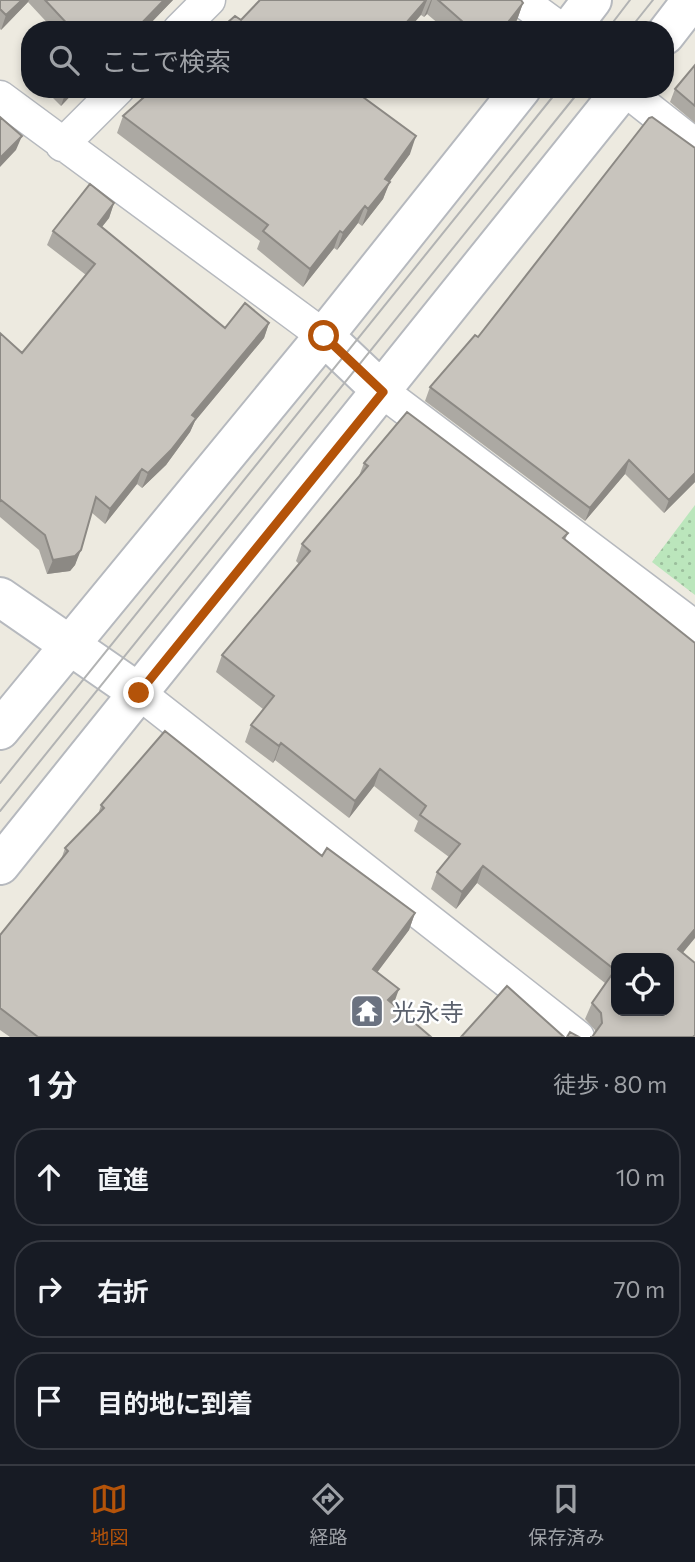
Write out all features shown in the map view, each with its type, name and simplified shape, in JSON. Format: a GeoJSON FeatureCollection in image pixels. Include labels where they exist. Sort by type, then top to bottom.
{"type":"FeatureCollection","features":[{"type":"Feature","properties":{"kind":"street"},"geometry":{"type":"LineString","coordinates":[[188,21],[209,0]]}},
{"type":"Feature","properties":{"kind":"street"},"geometry":{"type":"LineString","coordinates":[[521,0],[550,21]]}},
{"type":"Feature","properties":{"kind":"street"},"geometry":{"type":"LineString","coordinates":[[576,21],[592,0]]}},
{"type":"Feature","properties":{"kind":"street"},"geometry":{"type":"LineString","coordinates":[[674,23],[692,0]]}},
{"type":"Feature","properties":{"kind":"street"},"geometry":{"type":"LineString","coordinates":[[0,97],[324,336],[383,392],[695,627]]}},
{"type":"Feature","properties":{"kind":"street"},"geometry":{"type":"LineString","coordinates":[[62,145],[109,98]]}},
{"type":"Feature","properties":{"kind":"street"},"geometry":{"type":"LineString","coordinates":[[0,730],[324,336],[514,98]]}},
{"type":"Feature","properties":{"kind":"street"},"geometry":{"type":"LineString","coordinates":[[0,865],[617,98]]}},
{"type":"Feature","properties":{"kind":"street"},"geometry":{"type":"LineString","coordinates":[[635,98],[695,145]]}},
{"type":"Feature","properties":{"kind":"street"},"geometry":{"type":"LineString","coordinates":[[0,597],[68,647],[139,693],[578,1037]]}},
{"type":"Feature","properties":{"kind":"green space"},"geometry":{"type":"Polygon","coordinates":[[[695,505],[695,595],[652,562],[695,505]]]}},
{"type":"Feature","properties":{"kind":"building"},"geometry":{"type":"Polygon","coordinates":[[[0,0],[22,0],[6,15],[0,9],[0,0]]]}},
{"type":"Feature","properties":{"kind":"building"},"geometry":{"type":"Polygon","coordinates":[[[45,0],[164,0],[144,21],[65,21],[45,0]]]}},
{"type":"Feature","properties":{"kind":"building"},"geometry":{"type":"Polygon","coordinates":[[[260,0],[426,0],[408,21],[229,21],[235,16],[241,20],[260,0]]]}},
{"type":"Feature","properties":{"kind":"building"},"geometry":{"type":"Polygon","coordinates":[[[438,0],[521,0],[523,3],[509,21],[462,21],[438,0]]]}},
{"type":"Feature","properties":{"kind":"building"},"geometry":{"type":"Polygon","coordinates":[[[695,65],[695,106],[675,89],[695,65]]]}},
{"type":"Feature","properties":{"kind":"building"},"geometry":{"type":"Polygon","coordinates":[[[143,98],[364,98],[416,136],[385,179],[390,182],[368,209],[365,206],[343,233],[340,231],[310,269],[263,231],[268,225],[123,116],[143,98]]]}},
{"type":"Feature","properties":{"kind":"building"},"geometry":{"type":"Polygon","coordinates":[[[0,117],[22,136],[0,158],[0,117]]]}},
{"type":"Feature","properties":{"kind":"building"},"geometry":{"type":"Polygon","coordinates":[[[652,117],[695,148],[695,473],[669,500],[629,460],[590,508],[430,387],[475,335],[478,337],[652,117]]]}},
{"type":"Feature","properties":{"kind":"building"},"geometry":{"type":"Polygon","coordinates":[[[90,184],[114,203],[98,224],[225,328],[245,303],[269,323],[192,415],[196,418],[171,450],[148,473],[142,469],[110,509],[96,497],[81,550],[75,556],[53,560],[45,535],[0,501],[0,333],[22,353],[95,264],[53,231],[90,184]]]}},
{"type":"Feature","properties":{"kind":"building"},"geometry":{"type":"Polygon","coordinates":[[[407,412],[568,533],[563,538],[695,643],[695,929],[678,949],[695,963],[693,1037],[592,1037],[602,1023],[601,1013],[592,1003],[611,976],[611,1016],[674,1016],[674,953],[611,953],[611,967],[483,866],[462,892],[437,872],[460,844],[420,815],[426,806],[380,769],[355,801],[281,743],[279,746],[251,725],[274,696],[222,655],[310,551],[302,544],[368,466],[364,463],[407,412]]]}},
{"type":"Feature","properties":{"kind":"building"},"geometry":{"type":"Polygon","coordinates":[[[165,731],[322,856],[327,848],[415,913],[373,969],[399,989],[388,1000],[431,1037],[38,1037],[0,1008],[0,935],[68,851],[65,848],[104,808],[101,805],[165,731]]]}},
{"type":"Feature","properties":{"kind":"building"},"geometry":{"type":"Polygon","coordinates":[[[507,986],[564,1037],[461,1037],[507,986]]]}},
{"type":"Feature","properties":{"kind":"tram line"},"geometry":{"type":"LineString","coordinates":[[614,21],[630,0]]}},
{"type":"Feature","properties":{"kind":"tram line"},"geometry":{"type":"LineString","coordinates":[[636,21],[653,0]]}},
{"type":"Feature","properties":{"kind":"tram line"},"geometry":{"type":"LineString","coordinates":[[0,783],[552,98]]}},
{"type":"Feature","properties":{"kind":"tram line"},"geometry":{"type":"LineString","coordinates":[[0,811],[574,98]]}},
{"type":"Feature","properties":{"kind":"place","name":"光永寺"},"geometry":{"type":"Point","coordinates":[367,1011]}},
{"type":"Feature","properties":{"kind":"route"},"geometry":{"type":"LineString","coordinates":[[139,693],[383,392],[324,336]]}}]}
